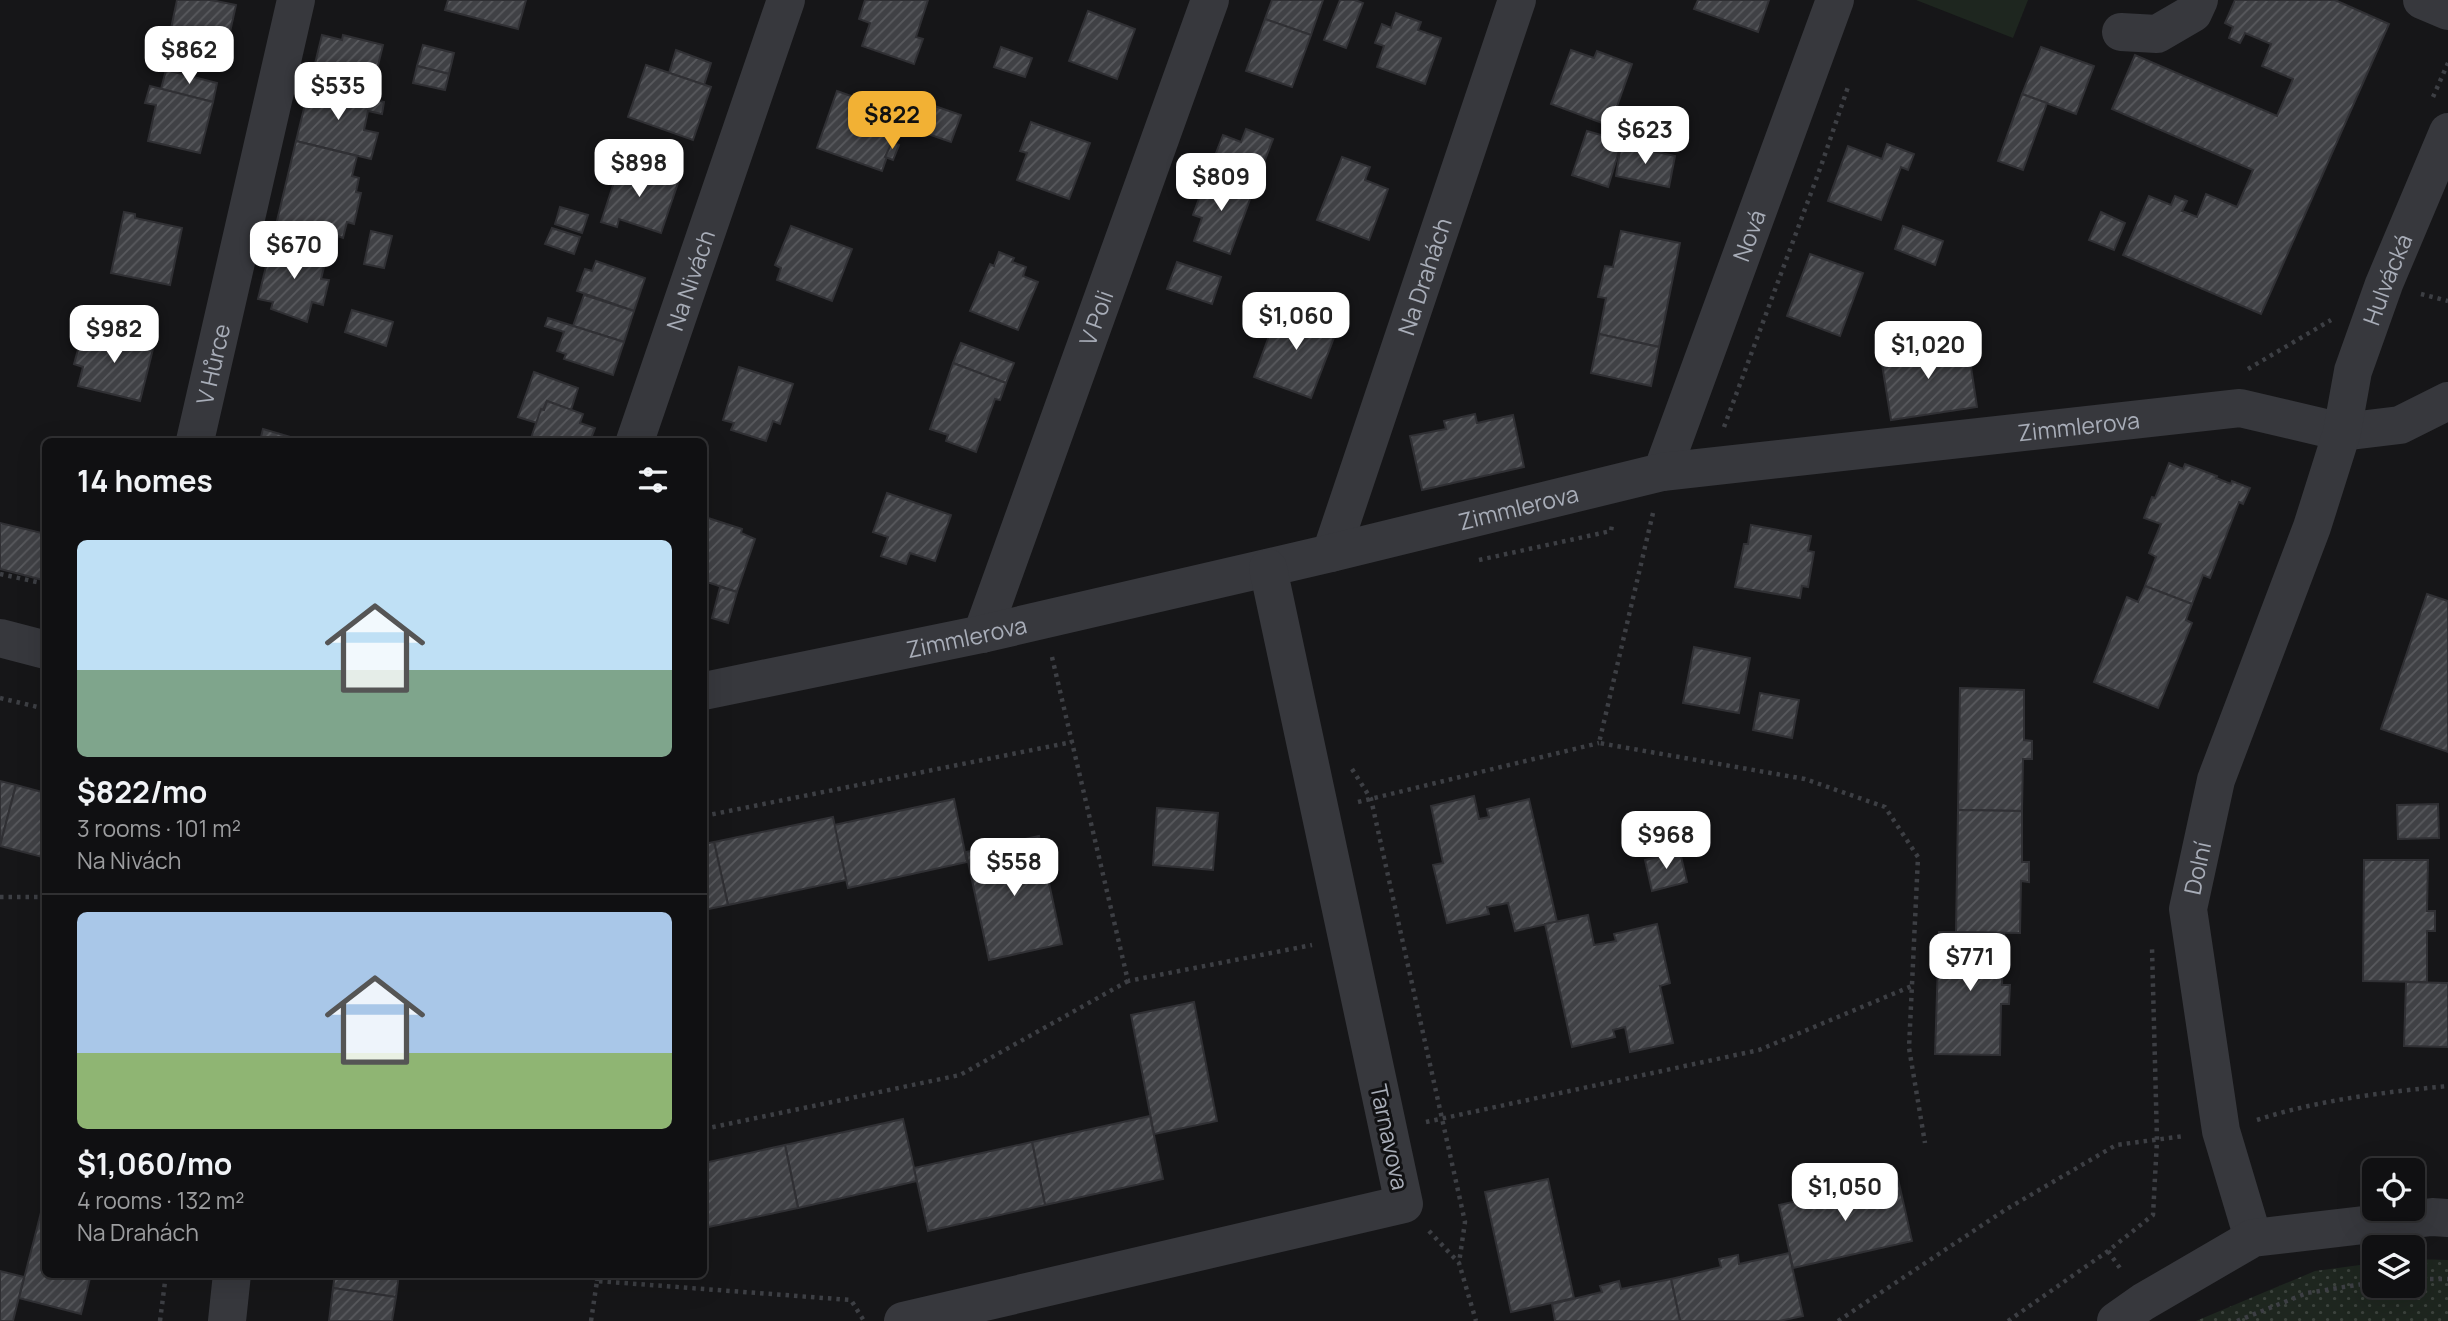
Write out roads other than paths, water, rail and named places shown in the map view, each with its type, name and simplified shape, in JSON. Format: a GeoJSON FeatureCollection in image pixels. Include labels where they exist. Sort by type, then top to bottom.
{"type":"FeatureCollection","features":[{"type":"Feature","properties":{"kind":"street","name":"V Hůrce"},"geometry":{"type":"LineString","coordinates":[[196,438],[296,0]]}},
{"type":"Feature","properties":{"kind":"street","name":"Na Nivách"},"geometry":{"type":"LineString","coordinates":[[636,438],[786,0]]}},
{"type":"Feature","properties":{"kind":"street","name":"V Poli"},"geometry":{"type":"LineString","coordinates":[[982,634],[1210,0]]}},
{"type":"Feature","properties":{"kind":"street","name":"Na Drahách"},"geometry":{"type":"LineString","coordinates":[[1331,553],[1517,0]]}},
{"type":"Feature","properties":{"kind":"street","name":"Nová"},"geometry":{"type":"LineString","coordinates":[[1662,472],[1835,0]]}},
{"type":"Feature","properties":{"kind":"street"},"geometry":{"type":"LineString","coordinates":[[2121,33],[2157,34],[2193,13],[2199,0]]}},
{"type":"Feature","properties":{"kind":"street"},"geometry":{"type":"LineString","coordinates":[[2422,0],[2448,11]]}},
{"type":"Feature","properties":{"kind":"street","name":"Hulvácká"},"geometry":{"type":"LineString","coordinates":[[2342,432],[2353,371],[2440,116]]}},
{"type":"Feature","properties":{"kind":"street"},"geometry":{"type":"LineString","coordinates":[[2342,432],[2400,425],[2448,401]]}},
{"type":"Feature","properties":{"kind":"street","name":"Zimmlerova"},"geometry":{"type":"LineString","coordinates":[[707,690],[1044,620],[1662,472],[2240,408],[2342,432]]}},
{"type":"Feature","properties":{"kind":"street","name":"Dolní"},"geometry":{"type":"LineString","coordinates":[[2253,1238],[2221,1132],[2188,909],[2216,780],[2312,527],[2342,432]]}},
{"type":"Feature","properties":{"kind":"street","name":"Tarnavova"},"geometry":{"type":"LineString","coordinates":[[903,1321],[1404,1203],[1268,568]]}},
{"type":"Feature","properties":{"kind":"street"},"geometry":{"type":"LineString","coordinates":[[0,638],[42,649]]}},
{"type":"Feature","properties":{"kind":"street"},"geometry":{"type":"LineString","coordinates":[[2116,1321],[2143,1302],[2253,1238],[2448,1218]]}},
{"type":"Feature","properties":{"kind":"street"},"geometry":{"type":"LineString","coordinates":[[227,1321],[232,1278]]}}]}
